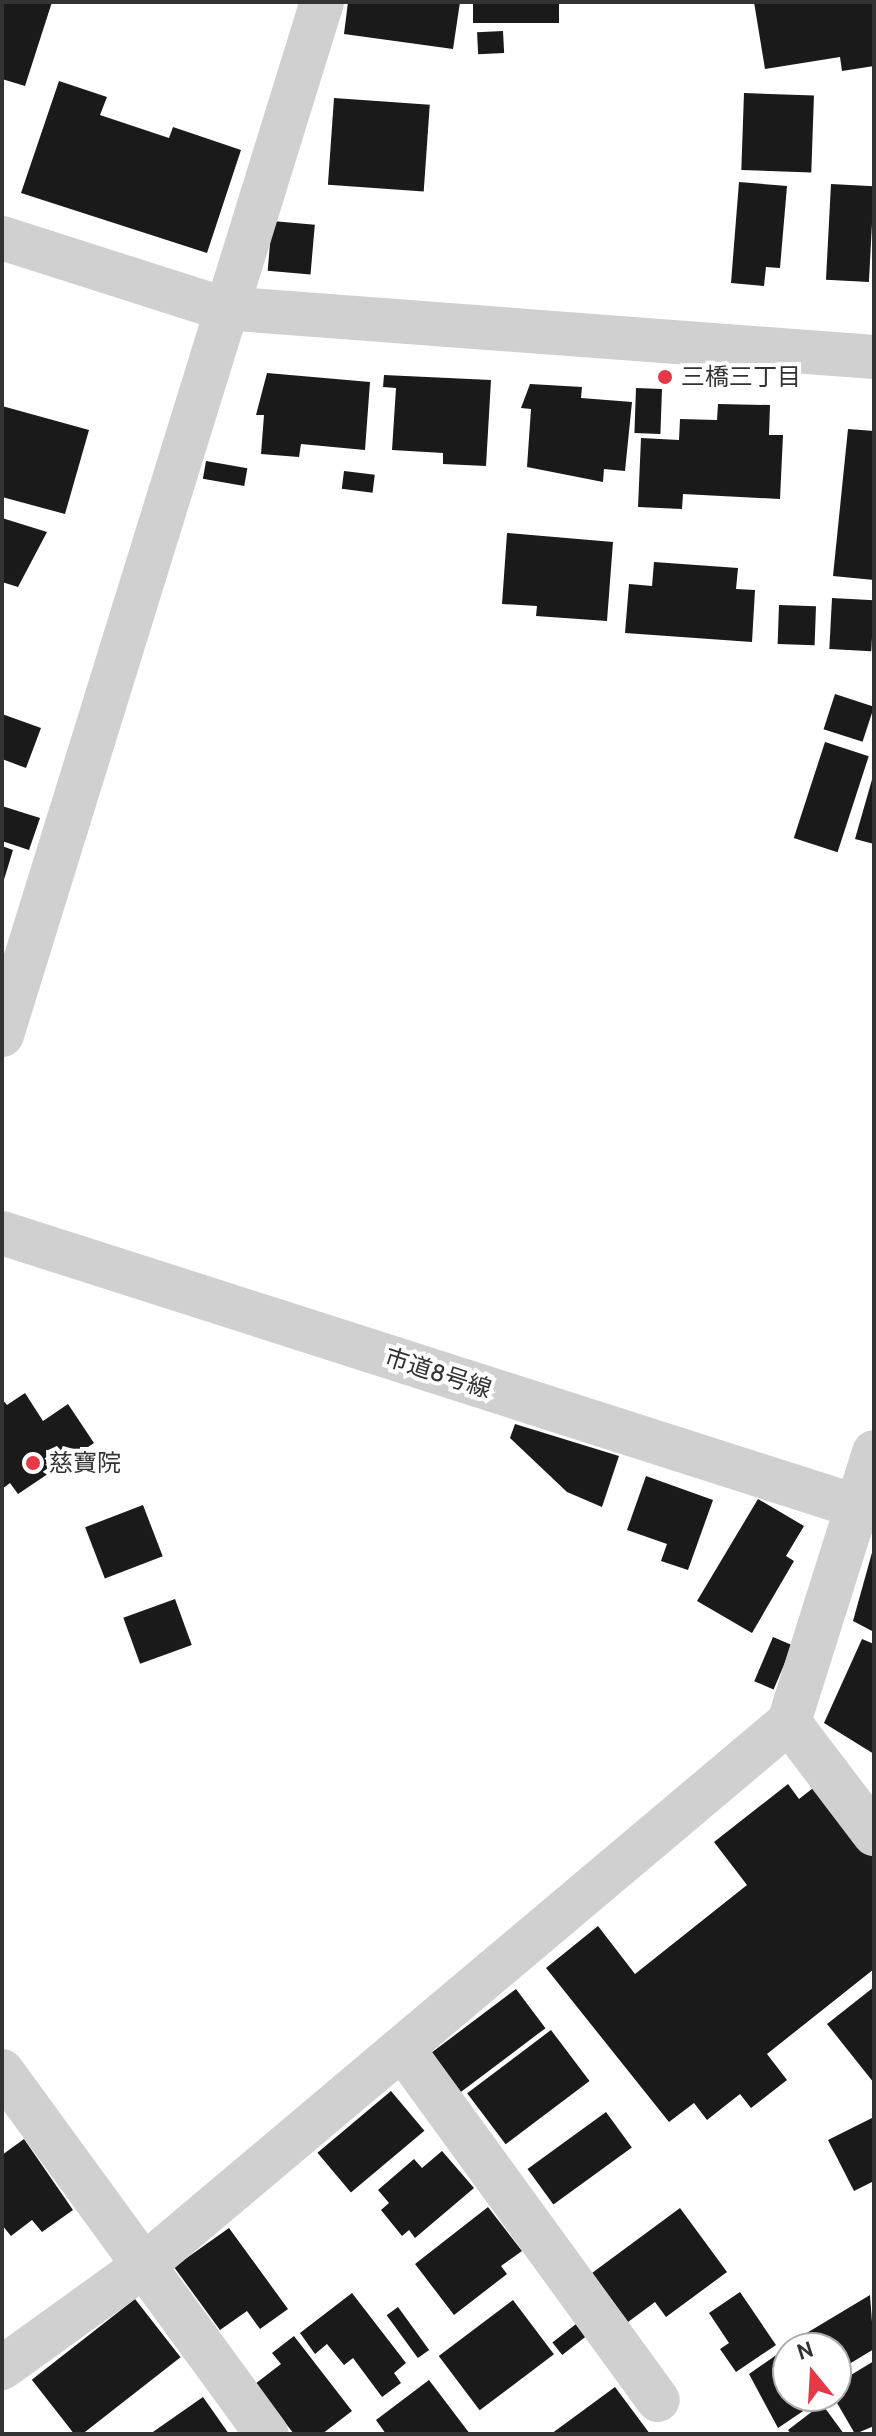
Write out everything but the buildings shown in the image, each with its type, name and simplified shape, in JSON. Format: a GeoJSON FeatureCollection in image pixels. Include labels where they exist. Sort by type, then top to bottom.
{"type":"FeatureCollection","features":[{"type":"Feature","properties":{"kind":"street"},"geometry":{"type":"LineString","coordinates":[[2,1035],[222,308],[322,2]]}},
{"type":"Feature","properties":{"kind":"street"},"geometry":{"type":"LineString","coordinates":[[2,238],[222,308],[874,357]]}},
{"type":"Feature","properties":{"kind":"street","name":"市道8号線"},"geometry":{"type":"LineString","coordinates":[[2,1233],[866,1510]]}},
{"type":"Feature","properties":{"kind":"street"},"geometry":{"type":"LineString","coordinates":[[2,2368],[142,2267],[789,1722],[866,1510],[874,1452]]}},
{"type":"Feature","properties":{"kind":"street"},"geometry":{"type":"LineString","coordinates":[[789,1722],[874,1834]]}},
{"type":"Feature","properties":{"kind":"street"},"geometry":{"type":"LineString","coordinates":[[402,2048],[658,2400]]}},
{"type":"Feature","properties":{"kind":"street"},"geometry":{"type":"LineString","coordinates":[[2,2071],[142,2267],[267,2434]]}},
{"type":"Feature","properties":{"kind":"place","name":"三橋三丁目"},"geometry":{"type":"Point","coordinates":[665,377]}},
{"type":"Feature","properties":{"kind":"place","name":"慈寶院"},"geometry":{"type":"Point","coordinates":[33,1463]}}]}
